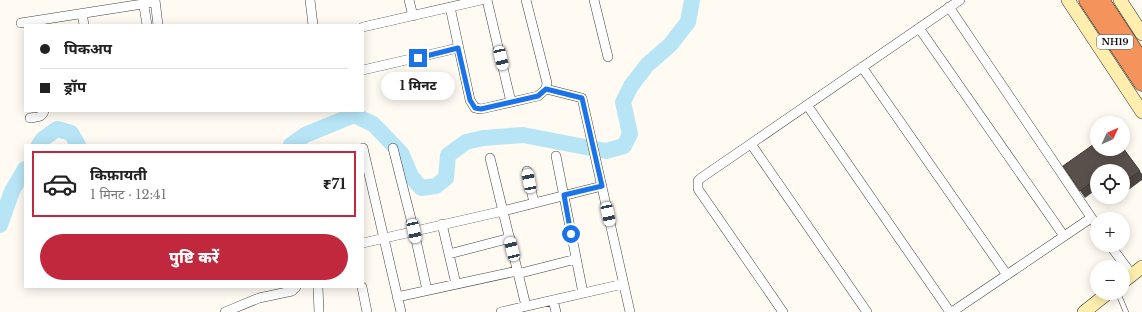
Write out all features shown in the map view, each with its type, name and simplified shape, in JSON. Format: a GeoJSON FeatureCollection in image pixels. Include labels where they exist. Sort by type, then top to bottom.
{"type":"FeatureCollection","features":[{"type":"Feature","properties":{"kind":"highway","name":"NH19"},"geometry":{"type":"LineString","coordinates":[[1088,0],[1142,83]]}},
{"type":"Feature","properties":{"kind":"highway","name":"NH19"},"geometry":{"type":"LineString","coordinates":[[1101,0],[1142,62]]}},
{"type":"Feature","properties":{"kind":"main road"},"geometry":{"type":"LineString","coordinates":[[1068,0],[1142,112]]}},
{"type":"Feature","properties":{"kind":"main road"},"geometry":{"type":"LineString","coordinates":[[1120,0],[1142,34]]}},
{"type":"Feature","properties":{"kind":"main road"},"geometry":{"type":"LineString","coordinates":[[1084,312],[1099,300]]}},
{"type":"Feature","properties":{"kind":"street"},"geometry":{"type":"LineString","coordinates":[[310,0],[313,24]]}},
{"type":"Feature","properties":{"kind":"street"},"geometry":{"type":"LineString","coordinates":[[409,0],[413,16]]}},
{"type":"Feature","properties":{"kind":"street"},"geometry":{"type":"LineString","coordinates":[[364,27],[481,0]]}},
{"type":"Feature","properties":{"kind":"street"},"geometry":{"type":"LineString","coordinates":[[487,0],[511,102]]}},
{"type":"Feature","properties":{"kind":"street"},"geometry":{"type":"LineString","coordinates":[[450,7],[470,100],[475,108],[481,109],[538,96],[546,89],[547,84],[526,0]]}},
{"type":"Feature","properties":{"kind":"street"},"geometry":{"type":"LineString","coordinates":[[594,0],[608,57]]}},
{"type":"Feature","properties":{"kind":"street"},"geometry":{"type":"LineString","coordinates":[[783,312],[719,222],[698,189],[698,181],[960,0]]}},
{"type":"Feature","properties":{"kind":"street"},"geometry":{"type":"LineString","coordinates":[[27,23],[155,1],[158,24]]}},
{"type":"Feature","properties":{"kind":"street"},"geometry":{"type":"LineString","coordinates":[[143,2],[147,24]]}},
{"type":"Feature","properties":{"kind":"street"},"geometry":{"type":"LineString","coordinates":[[949,8],[1090,217]]}},
{"type":"Feature","properties":{"kind":"street"},"geometry":{"type":"LineString","coordinates":[[82,13],[84,24]]}},
{"type":"Feature","properties":{"kind":"street"},"geometry":{"type":"LineString","coordinates":[[919,28],[1064,236]]}},
{"type":"Feature","properties":{"kind":"street"},"geometry":{"type":"LineString","coordinates":[[364,70],[458,48]]}},
{"type":"Feature","properties":{"kind":"street"},"geometry":{"type":"LineString","coordinates":[[862,67],[1007,275]]}},
{"type":"Feature","properties":{"kind":"street"},"geometry":{"type":"LineString","coordinates":[[546,89],[582,98],[630,312]]}},
{"type":"Feature","properties":{"kind":"street"},"geometry":{"type":"LineString","coordinates":[[807,105],[951,312],[1090,219]]}},
{"type":"Feature","properties":{"kind":"street"},"geometry":{"type":"LineString","coordinates":[[30,118],[39,117],[44,112]]}},
{"type":"Feature","properties":{"kind":"street"},"geometry":{"type":"LineString","coordinates":[[751,144],[866,312]]}},
{"type":"Feature","properties":{"kind":"street"},"geometry":{"type":"LineString","coordinates":[[393,148],[427,290]]}},
{"type":"Feature","properties":{"kind":"street"},"geometry":{"type":"LineString","coordinates":[[364,154],[401,312]]}},
{"type":"Feature","properties":{"kind":"street"},"geometry":{"type":"LineString","coordinates":[[556,156],[583,293]]}},
{"type":"Feature","properties":{"kind":"street"},"geometry":{"type":"LineString","coordinates":[[490,158],[526,306]]}},
{"type":"Feature","properties":{"kind":"street"},"geometry":{"type":"LineString","coordinates":[[527,171],[534,203]]}},
{"type":"Feature","properties":{"kind":"street"},"geometry":{"type":"LineString","coordinates":[[364,243],[503,211],[602,186]]}},
{"type":"Feature","properties":{"kind":"street"},"geometry":{"type":"LineString","coordinates":[[442,224],[456,284]]}},
{"type":"Feature","properties":{"kind":"street"},"geometry":{"type":"LineString","coordinates":[[449,254],[510,238]]}},
{"type":"Feature","properties":{"kind":"street"},"geometry":{"type":"LineString","coordinates":[[1115,252],[1132,275]]}},
{"type":"Feature","properties":{"kind":"street"},"geometry":{"type":"LineString","coordinates":[[397,297],[517,271],[521,273],[576,259]]}},
{"type":"Feature","properties":{"kind":"street"},"geometry":{"type":"LineString","coordinates":[[501,312],[623,284]]}},
{"type":"Feature","properties":{"kind":"street"},"geometry":{"type":"LineString","coordinates":[[225,312],[259,298],[292,291],[295,288]]}},
{"type":"Feature","properties":{"kind":"street"},"geometry":{"type":"LineString","coordinates":[[318,288],[319,312]]}},
{"type":"Feature","properties":{"kind":"street"},"geometry":{"type":"LineString","coordinates":[[362,288],[367,312]]}},
{"type":"Feature","properties":{"kind":"street"},"geometry":{"type":"LineString","coordinates":[[553,300],[556,312]]}},
{"type":"Feature","properties":{"kind":"lane"},"geometry":{"type":"LineString","coordinates":[[1121,300],[1126,312]]}},
{"type":"Feature","properties":{"kind":"building"},"geometry":{"type":"Polygon","coordinates":[[[1090,147],[1090,156],[1129,156],[1140,171],[1130,178],[1130,164],[1090,164],[1090,184],[1080,191],[1063,166],[1090,147]]]}},
{"type":"Feature","properties":{"kind":"waterway"},"geometry":{"type":"LineString","coordinates":[[292,144],[305,135],[354,115],[373,124],[401,153],[411,176],[421,188],[436,186],[446,178],[448,155],[466,142],[483,138],[523,135],[606,151],[624,146],[630,134],[623,102],[631,86],[647,65],[670,45],[688,22],[692,0]]}},
{"type":"Feature","properties":{"kind":"waterway"},"geometry":{"type":"LineString","coordinates":[[40,144],[43,139],[57,129],[71,133],[77,144]]}},
{"type":"Feature","properties":{"kind":"waterway"},"geometry":{"type":"LineString","coordinates":[[0,225],[12,191],[24,171]]}},
{"type":"Feature","properties":{"kind":"route"},"geometry":{"type":"LineString","coordinates":[[418,58],[458,48],[470,100],[475,108],[481,109],[538,96],[546,89],[582,98],[602,186],[564,195],[571,234]]}}]}
